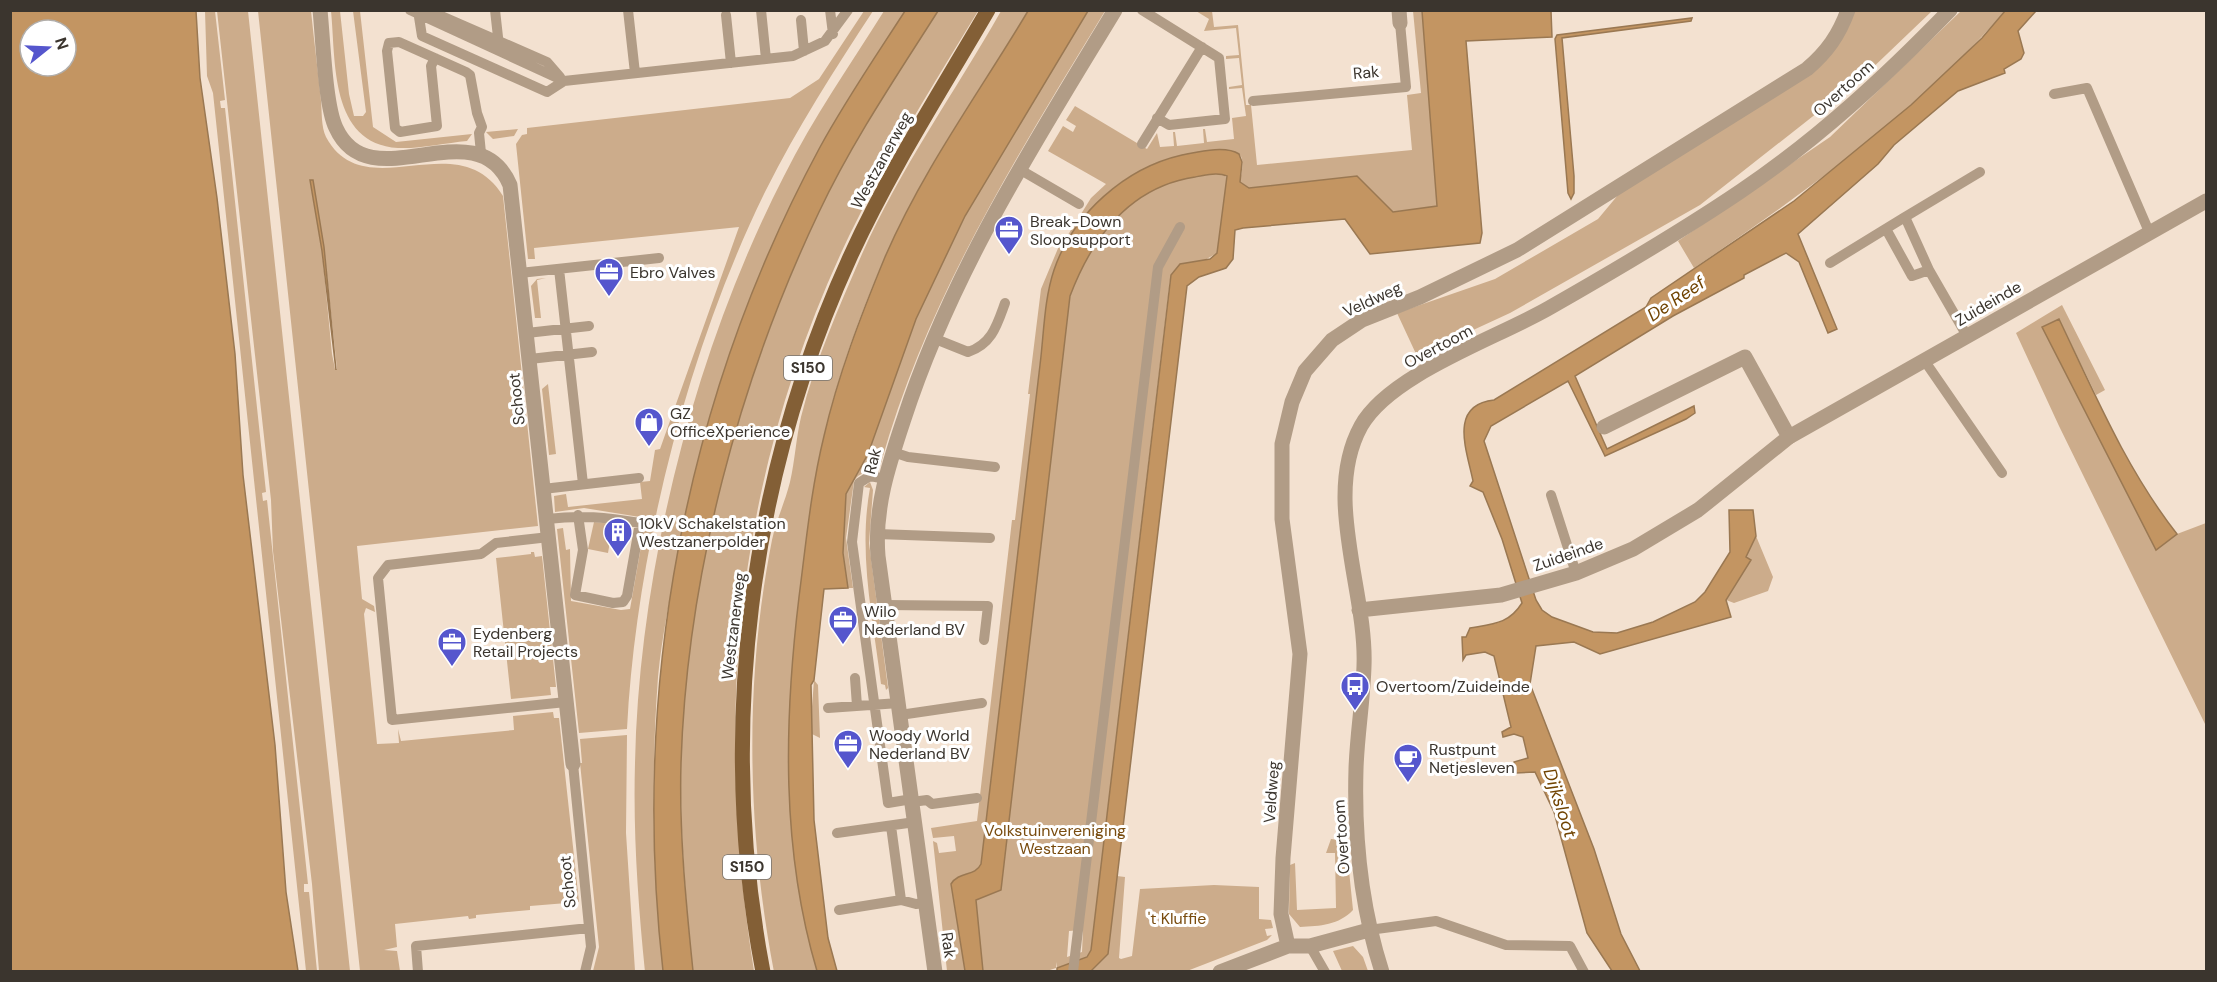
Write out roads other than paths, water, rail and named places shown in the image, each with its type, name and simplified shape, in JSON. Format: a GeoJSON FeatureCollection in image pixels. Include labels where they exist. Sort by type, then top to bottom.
{"type":"FeatureCollection","features":[{"type":"Feature","properties":{"kind":"main road","name":"Westzanerweg"},"geometry":{"type":"LineString","coordinates":[[763,972],[745,850],[742,762],[743,691],[763,535],[775,474],[798,397],[830,306],[851,256],[896,169],[988,10]]}},
{"type":"Feature","properties":{"kind":"street"},"geometry":{"type":"LineString","coordinates":[[321,10],[332,119],[336,130],[351,147],[359,153],[380,158],[464,151],[482,153]]}},
{"type":"Feature","properties":{"kind":"street","name":"Rak"},"geometry":{"type":"LineString","coordinates":[[935,972],[877,534],[885,479],[933,338],[974,251],[1019,169],[1115,10]]}},
{"type":"Feature","properties":{"kind":"street","name":"Veldweg"},"geometry":{"type":"LineString","coordinates":[[1288,946],[1281,914],[1300,654],[1282,519],[1282,444],[1292,402],[1305,371],[1332,340],[1362,320],[1420,297],[1517,250],[1808,69],[1826,53],[1840,31],[1848,10]]}},
{"type":"Feature","properties":{"kind":"street","name":"Overtoom"},"geometry":{"type":"LineString","coordinates":[[1382,972],[1369,930],[1356,823],[1356,766],[1365,664],[1344,490],[1352,451],[1361,426],[1377,404],[1413,378],[1547,310],[1741,191],[1833,122],[1886,74],[1950,10]]}},
{"type":"Feature","properties":{"kind":"street","name":"Schoot"},"geometry":{"type":"LineString","coordinates":[[482,153],[500,167],[510,185],[573,764]]}},
{"type":"Feature","properties":{"kind":"street","name":"Zuideinde"},"geometry":{"type":"LineString","coordinates":[[1359,610],[1501,595],[1576,573],[1633,549],[1698,510],[1788,437],[2206,201]]}},
{"type":"Feature","properties":{"kind":"street"},"geometry":{"type":"LineString","coordinates":[[1604,427],[1745,357],[1788,437]]}},
{"type":"Feature","properties":{"kind":"street"},"geometry":{"type":"LineString","coordinates":[[1220,972],[1288,946],[1310,946],[1369,930]]}},
{"type":"Feature","properties":{"kind":"lane"},"geometry":{"type":"LineString","coordinates":[[495,10],[500,52]]}},
{"type":"Feature","properties":{"kind":"lane"},"geometry":{"type":"LineString","coordinates":[[628,10],[635,74]]}},
{"type":"Feature","properties":{"kind":"lane"},"geometry":{"type":"LineString","coordinates":[[761,10],[766,59]]}},
{"type":"Feature","properties":{"kind":"lane"},"geometry":{"type":"LineString","coordinates":[[830,10],[833,34]]}},
{"type":"Feature","properties":{"kind":"lane"},"geometry":{"type":"LineString","coordinates":[[414,14],[422,36],[442,47],[547,92],[564,81],[793,56],[833,34],[848,10]]}},
{"type":"Feature","properties":{"kind":"lane"},"geometry":{"type":"LineString","coordinates":[[1142,10],[1219,58],[1226,119],[1169,125],[1158,118]]}},
{"type":"Feature","properties":{"kind":"lane"},"geometry":{"type":"LineString","coordinates":[[414,14],[430,11],[498,40],[547,62],[564,81]]}},
{"type":"Feature","properties":{"kind":"lane"},"geometry":{"type":"LineString","coordinates":[[414,14],[564,81]]}},
{"type":"Feature","properties":{"kind":"lane"},"geometry":{"type":"LineString","coordinates":[[726,15],[731,63]]}},
{"type":"Feature","properties":{"kind":"lane","name":"Rak"},"geometry":{"type":"LineString","coordinates":[[1252,101],[1406,87],[1399,17]]}},
{"type":"Feature","properties":{"kind":"lane"},"geometry":{"type":"LineString","coordinates":[[801,20],[804,51]]}},
{"type":"Feature","properties":{"kind":"lane"},"geometry":{"type":"LineString","coordinates":[[435,58],[431,66],[438,124],[434,128],[400,132],[396,128],[387,47],[395,41],[435,58],[470,75],[477,113],[474,119],[475,128],[479,133],[482,153]]}},
{"type":"Feature","properties":{"kind":"lane"},"geometry":{"type":"LineString","coordinates":[[1142,144],[1202,47]]}},
{"type":"Feature","properties":{"kind":"lane"},"geometry":{"type":"LineString","coordinates":[[2054,94],[2086,88],[2150,234]]}},
{"type":"Feature","properties":{"kind":"lane"},"geometry":{"type":"LineString","coordinates":[[1019,169],[1079,204]]}},
{"type":"Feature","properties":{"kind":"lane"},"geometry":{"type":"LineString","coordinates":[[1830,263],[1980,172]]}},
{"type":"Feature","properties":{"kind":"lane"},"geometry":{"type":"LineString","coordinates":[[1905,217],[1929,270],[1967,336]]}},
{"type":"Feature","properties":{"kind":"lane"},"geometry":{"type":"LineString","coordinates":[[1073,972],[1158,267],[1179,227]]}},
{"type":"Feature","properties":{"kind":"lane"},"geometry":{"type":"LineString","coordinates":[[1886,229],[1912,276],[1929,270]]}},
{"type":"Feature","properties":{"kind":"lane"},"geometry":{"type":"LineString","coordinates":[[520,273],[660,258]]}},
{"type":"Feature","properties":{"kind":"lane"},"geometry":{"type":"LineString","coordinates":[[559,269],[582,484]]}},
{"type":"Feature","properties":{"kind":"lane"},"geometry":{"type":"LineString","coordinates":[[933,338],[968,352],[977,349],[992,337],[1005,303]]}},
{"type":"Feature","properties":{"kind":"lane"},"geometry":{"type":"LineString","coordinates":[[527,333],[589,326]]}},
{"type":"Feature","properties":{"kind":"lane"},"geometry":{"type":"LineString","coordinates":[[530,359],[592,352]]}},
{"type":"Feature","properties":{"kind":"lane"},"geometry":{"type":"LineString","coordinates":[[1924,360],[2002,473]]}},
{"type":"Feature","properties":{"kind":"lane"},"geometry":{"type":"LineString","coordinates":[[893,452],[908,457],[995,467]]}},
{"type":"Feature","properties":{"kind":"lane"},"geometry":{"type":"LineString","coordinates":[[885,479],[870,476],[859,483],[851,532],[888,802],[927,800],[932,804],[977,798]]}},
{"type":"Feature","properties":{"kind":"lane"},"geometry":{"type":"LineString","coordinates":[[543,489],[639,478]]}},
{"type":"Feature","properties":{"kind":"lane"},"geometry":{"type":"LineString","coordinates":[[1551,495],[1576,573]]}},
{"type":"Feature","properties":{"kind":"lane"},"geometry":{"type":"LineString","coordinates":[[547,519],[578,515],[640,523],[627,596],[623,602],[613,603],[575,595],[583,550],[578,515]]}},
{"type":"Feature","properties":{"kind":"lane"},"geometry":{"type":"LineString","coordinates":[[877,534],[990,538]]}},
{"type":"Feature","properties":{"kind":"lane"},"geometry":{"type":"LineString","coordinates":[[549,537],[496,543],[482,554],[388,565],[383,568],[378,578],[392,720],[566,702]]}},
{"type":"Feature","properties":{"kind":"lane"},"geometry":{"type":"LineString","coordinates":[[885,605],[987,606],[984,640]]}},
{"type":"Feature","properties":{"kind":"lane"},"geometry":{"type":"LineString","coordinates":[[855,678],[857,706]]}},
{"type":"Feature","properties":{"kind":"lane"},"geometry":{"type":"LineString","coordinates":[[828,708],[875,705],[899,709],[982,704]]}},
{"type":"Feature","properties":{"kind":"lane","name":"Schoot"},"geometry":{"type":"LineString","coordinates":[[573,764],[590,928],[591,947],[585,972]]}},
{"type":"Feature","properties":{"kind":"lane"},"geometry":{"type":"LineString","coordinates":[[837,833],[860,835],[915,822]]}},
{"type":"Feature","properties":{"kind":"lane"},"geometry":{"type":"LineString","coordinates":[[891,826],[901,900]]}},
{"type":"Feature","properties":{"kind":"lane"},"geometry":{"type":"LineString","coordinates":[[838,910],[901,900],[916,904],[926,903]]}},
{"type":"Feature","properties":{"kind":"lane"},"geometry":{"type":"LineString","coordinates":[[1369,930],[1436,921],[1506,945],[1570,946],[1584,972]]}},
{"type":"Feature","properties":{"kind":"lane","name":"Schoot"},"geometry":{"type":"LineString","coordinates":[[418,972],[416,946],[590,928]]}},
{"type":"Feature","properties":{"kind":"lane"},"geometry":{"type":"LineString","coordinates":[[1310,946],[1326,972]]}},
{"type":"Feature","properties":{"kind":"water"},"geometry":{"type":"Polygon","coordinates":[[[10,11],[196,11],[200,78],[235,354],[243,475],[275,745],[286,892],[298,971],[11,971],[10,11]]]}},
{"type":"Feature","properties":{"kind":"water"},"geometry":{"type":"Polygon","coordinates":[[[905,11],[938,11],[860,135],[819,212],[790,276],[765,343],[722,480],[706,551],[685,693],[681,763],[682,841],[693,971],[663,971],[655,865],[655,759],[663,653],[678,548],[702,445],[733,344],[772,245],[829,131],[905,11]]]}},
{"type":"Feature","properties":{"kind":"water"},"geometry":{"type":"Polygon","coordinates":[[[1028,11],[1088,11],[965,216],[916,319],[868,454],[846,494],[843,553],[848,588],[824,589],[814,680],[811,685],[814,820],[828,938],[837,971],[817,971],[805,925],[797,879],[789,786],[789,738],[790,691],[799,597],[819,456],[836,390],[851,345],[876,279],[900,225],[934,162],[1028,11]]]}},
{"type":"Feature","properties":{"kind":"water"},"geometry":{"type":"Polygon","coordinates":[[[1422,11],[1551,11],[1552,37],[1466,41],[1482,233],[1480,243],[1370,254],[1345,219],[1243,228],[1235,230],[1233,259],[1226,268],[1199,277],[1187,286],[1108,954],[1091,971],[1057,971],[1057,968],[1087,957],[1091,950],[1171,275],[1180,264],[1210,259],[1217,253],[1227,176],[1207,175],[1172,183],[1132,204],[1102,235],[1079,275],[1070,296],[1001,890],[976,900],[983,971],[965,971],[951,884],[958,877],[975,871],[981,864],[1046,305],[1054,270],[1063,250],[1074,230],[1088,212],[1121,182],[1161,161],[1211,150],[1233,151],[1239,154],[1242,162],[1240,182],[1249,188],[1357,176],[1393,212],[1437,206],[1422,11]]]}},
{"type":"Feature","properties":{"kind":"water"},"geometry":{"type":"Polygon","coordinates":[[[2005,11],[2036,11],[2018,31],[2024,53],[2021,59],[2004,69],[2005,73],[1958,91],[1894,145],[1878,164],[1798,234],[1837,329],[1828,333],[1799,262],[1786,253],[1673,316],[1575,376],[1607,449],[1694,406],[1695,413],[1686,419],[1605,456],[1568,381],[1491,426],[1484,441],[1536,600],[1542,610],[1552,617],[1593,632],[1617,633],[1653,622],[1695,602],[1705,592],[1730,552],[1729,510],[1753,510],[1756,536],[1746,557],[1751,560],[1726,600],[1731,617],[1600,654],[1574,642],[1536,646],[1530,684],[1594,849],[1621,934],[1640,971],[1612,971],[1587,933],[1554,812],[1535,772],[1516,773],[1514,762],[1528,758],[1523,737],[1514,734],[1503,737],[1502,732],[1511,727],[1494,656],[1485,652],[1466,655],[1463,660],[1462,637],[1466,637],[1470,628],[1500,622],[1512,615],[1522,603],[1502,539],[1483,492],[1470,486],[1473,481],[1465,444],[1466,420],[1470,411],[1480,404],[1494,400],[1646,307],[1651,298],[1794,201],[1911,105],[1982,38],[2005,11]]]}},
{"type":"Feature","properties":{"kind":"water"},"geometry":{"type":"Polygon","coordinates":[[[1692,18],[1691,21],[1562,38],[1574,176],[1574,193],[1571,199],[1568,193],[1555,39],[1557,35],[1692,18]]]}},
{"type":"Feature","properties":{"kind":"water"},"geometry":{"type":"Polygon","coordinates":[[[310,180],[313,180],[324,247],[336,370],[322,251],[310,180]]]}},
{"type":"Feature","properties":{"kind":"water"},"geometry":{"type":"Polygon","coordinates":[[[2059,319],[2126,457],[2177,534],[2156,550],[2042,327],[2059,319]]]}},
{"type":"Feature","properties":{"kind":"place","name":"Break-Down Sloopsupport"},"geometry":{"type":"Point","coordinates":[1009,256]}},
{"type":"Feature","properties":{"kind":"place","name":"Ebro Valves"},"geometry":{"type":"Point","coordinates":[609,298]}},
{"type":"Feature","properties":{"kind":"place","name":"GZ OfficeXperience"},"geometry":{"type":"Point","coordinates":[649,448]}},
{"type":"Feature","properties":{"kind":"place","name":"10kV Schakelstation Westzanerpolder"},"geometry":{"type":"Point","coordinates":[618,558]}},
{"type":"Feature","properties":{"kind":"place","name":"Wilo Nederland BV"},"geometry":{"type":"Point","coordinates":[843,646]}},
{"type":"Feature","properties":{"kind":"place","name":"Eydenberg Retail Projects"},"geometry":{"type":"Point","coordinates":[452,668]}},
{"type":"Feature","properties":{"kind":"place","name":"Overtoom/Zuideinde"},"geometry":{"type":"Point","coordinates":[1355,712]}},
{"type":"Feature","properties":{"kind":"place","name":"Woody World Nederland BV"},"geometry":{"type":"Point","coordinates":[848,770]}},
{"type":"Feature","properties":{"kind":"place","name":"Rustpunt Netjesleven"},"geometry":{"type":"Point","coordinates":[1408,784]}},
{"type":"Feature","properties":{"kind":"water label","name":"De Reef"},"geometry":{"type":"Point","coordinates":[1676,299]}},
{"type":"Feature","properties":{"kind":"water label","name":"Dijksloot"},"geometry":{"type":"Point","coordinates":[1560,803]}},
{"type":"Feature","properties":{"kind":"park label","name":"Volkstuinvereniging Westzaan"},"geometry":{"type":"Point","coordinates":[1055,839]}},
{"type":"Feature","properties":{"kind":"park label","name":"'t Kluffie"},"geometry":{"type":"Point","coordinates":[1177,918]}}]}
